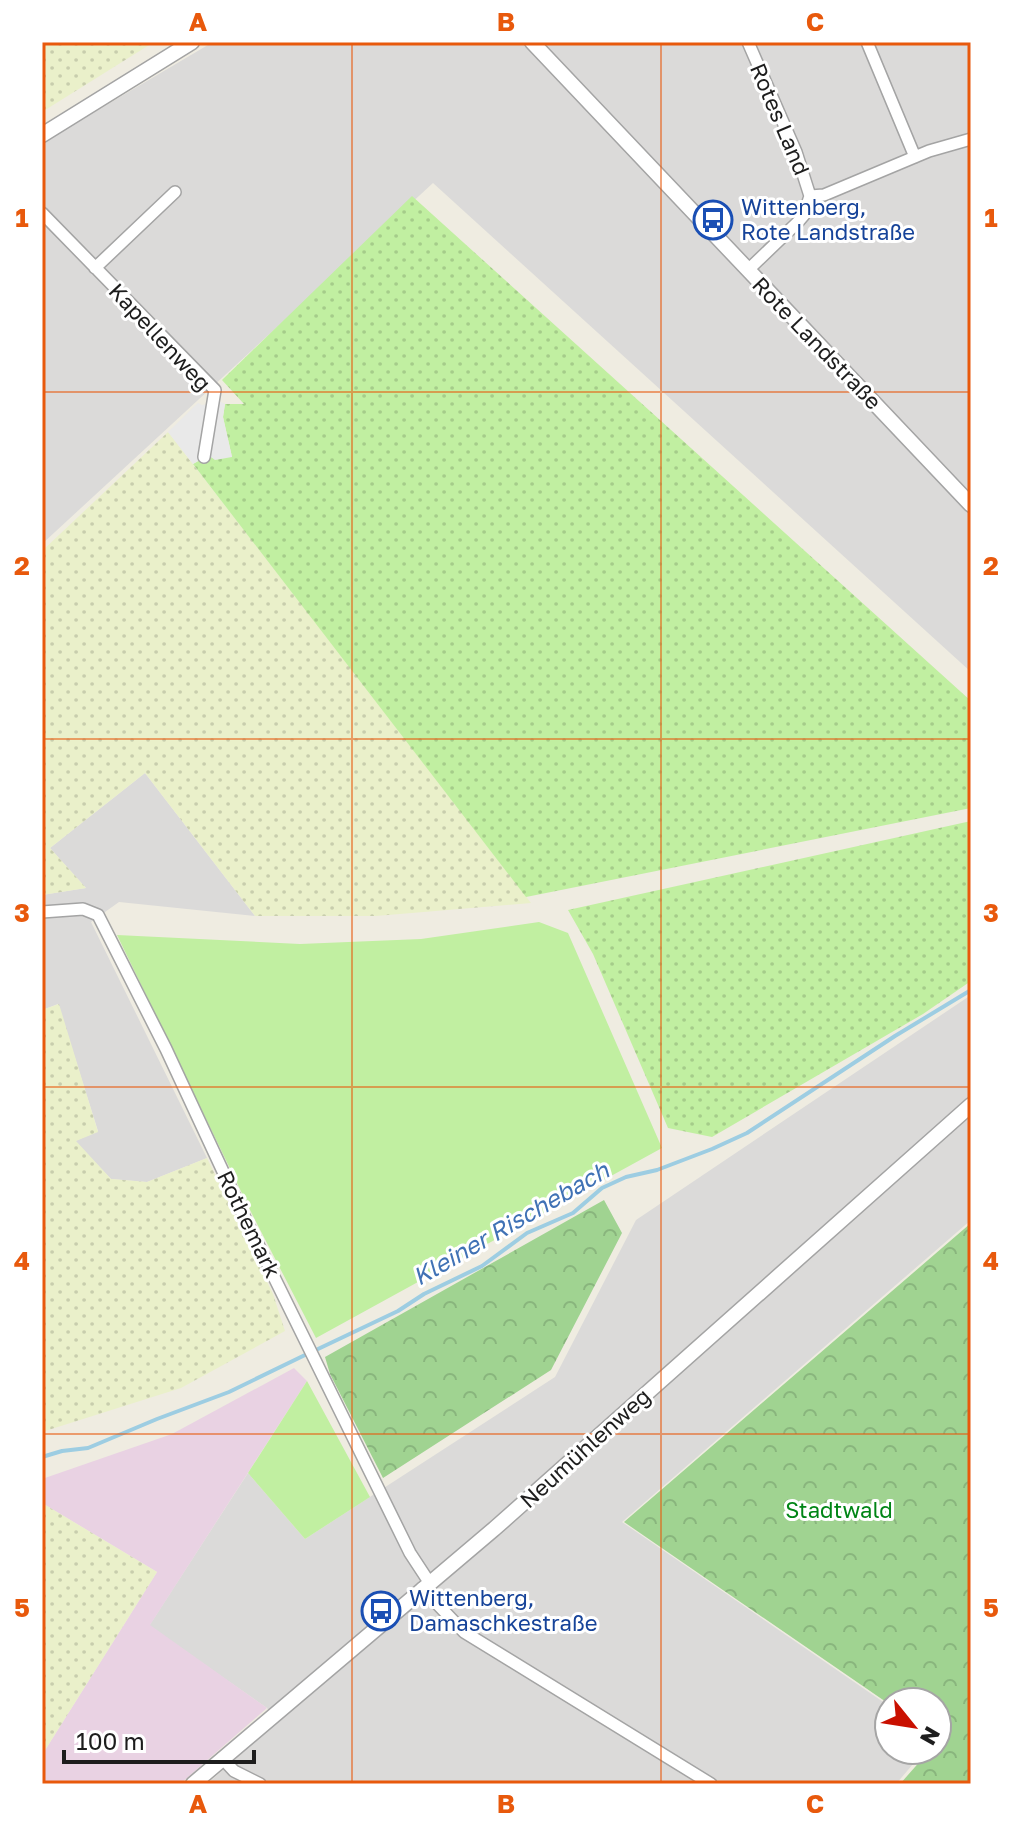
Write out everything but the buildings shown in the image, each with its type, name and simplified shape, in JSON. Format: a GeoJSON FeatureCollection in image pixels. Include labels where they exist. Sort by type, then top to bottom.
{"type":"FeatureCollection","features":[{"type":"Feature","properties":{"kind":"street"},"geometry":{"type":"LineString","coordinates":[[42,135],[192,42]]}},
{"type":"Feature","properties":{"kind":"street","name":"Rote Landstraße"},"geometry":{"type":"LineString","coordinates":[[532,42],[971,505]]}},
{"type":"Feature","properties":{"kind":"street","name":"Rotes Land"},"geometry":{"type":"LineString","coordinates":[[748,42],[796,152],[810,196],[804,215],[748,270]]}},
{"type":"Feature","properties":{"kind":"street"},"geometry":{"type":"LineString","coordinates":[[867,42],[915,157]]}},
{"type":"Feature","properties":{"kind":"street","name":"Rotes Land"},"geometry":{"type":"LineString","coordinates":[[810,196],[824,195],[915,157],[971,139]]}},
{"type":"Feature","properties":{"kind":"street","name":"Kapellenweg"},"geometry":{"type":"LineString","coordinates":[[95,268],[175,192]]}},
{"type":"Feature","properties":{"kind":"street","name":"Kapellenweg"},"geometry":{"type":"LineString","coordinates":[[42,213],[215,390],[204,457]]}},
{"type":"Feature","properties":{"kind":"street","name":"Rothemark"},"geometry":{"type":"LineString","coordinates":[[42,912],[83,909],[98,915],[426,1585],[464,1632],[711,1784]]}},
{"type":"Feature","properties":{"kind":"street","name":"Neumühlenweg"},"geometry":{"type":"LineString","coordinates":[[193,1784],[505,1519],[971,1105]]}},
{"type":"Feature","properties":{"kind":"street"},"geometry":{"type":"LineString","coordinates":[[222,1758],[234,1771],[260,1784]]}},
{"type":"Feature","properties":{"kind":"street"},"geometry":{"type":"LineString","coordinates":[[233,1784],[234,1771]]}},
{"type":"Feature","properties":{"kind":"shaded area"},"geometry":{"type":"Polygon","coordinates":[[[213,42],[971,42],[971,672],[433,183],[42,544],[42,143],[213,42]]]}},
{"type":"Feature","properties":{"kind":"shaded area"},"geometry":{"type":"Polygon","coordinates":[[[198,403],[225,404],[223,417],[232,457],[215,460],[208,455],[193,464],[168,432],[198,403]]]}},
{"type":"Feature","properties":{"kind":"shaded area"},"geometry":{"type":"Polygon","coordinates":[[[145,773],[255,916],[119,902],[91,922],[207,1158],[147,1182],[111,1179],[75,1141],[98,1131],[58,1004],[42,1010],[42,895],[86,888],[50,848],[145,773]]]}},
{"type":"Feature","properties":{"kind":"shaded area"},"geometry":{"type":"Polygon","coordinates":[[[971,995],[971,1220],[622,1522],[873,1695],[873,1766],[911,1766],[896,1784],[207,1784],[278,1721],[267,1708],[149,1626],[248,1473],[305,1539],[555,1377],[636,1220],[971,995]]]}},
{"type":"Feature","properties":{"kind":"shaded area"},"geometry":{"type":"Polygon","coordinates":[[[294,1368],[307,1381],[150,1625],[267,1708],[180,1784],[42,1784],[42,1755],[157,1572],[42,1503],[42,1479],[172,1434],[294,1368]]]}},
{"type":"Feature","properties":{"kind":"green space"},"geometry":{"type":"Polygon","coordinates":[[[42,42],[154,42],[42,112],[42,42]]]}},
{"type":"Feature","properties":{"kind":"green space"},"geometry":{"type":"Polygon","coordinates":[[[412,196],[971,701],[971,808],[526,897],[193,464],[209,455],[232,457],[223,417],[225,404],[244,404],[222,380],[412,196]]]}},
{"type":"Feature","properties":{"kind":"green space"},"geometry":{"type":"Polygon","coordinates":[[[168,432],[531,903],[376,916],[255,916],[145,773],[50,848],[86,888],[42,895],[42,551],[168,432]]]}},
{"type":"Feature","properties":{"kind":"green space"},"geometry":{"type":"Polygon","coordinates":[[[971,821],[971,981],[923,1014],[712,1137],[668,1128],[593,954],[568,910],[971,821]]]}},
{"type":"Feature","properties":{"kind":"green space"},"geometry":{"type":"Polygon","coordinates":[[[539,922],[568,933],[662,1148],[316,1338],[252,1214],[117,935],[300,944],[421,939],[539,922]]]}},
{"type":"Feature","properties":{"kind":"green space"},"geometry":{"type":"Polygon","coordinates":[[[59,1004],[98,1132],[76,1141],[111,1179],[147,1182],[207,1158],[273,1294],[285,1331],[181,1388],[42,1432],[42,1010],[59,1004]]]}},
{"type":"Feature","properties":{"kind":"green space"},"geometry":{"type":"Polygon","coordinates":[[[604,1200],[622,1233],[551,1370],[383,1478],[330,1374],[325,1357],[604,1200]]]}},
{"type":"Feature","properties":{"kind":"green space","name":"Stadtwald"},"geometry":{"type":"Polygon","coordinates":[[[971,1223],[971,1784],[900,1784],[916,1766],[953,1766],[953,1686],[873,1686],[873,1693],[624,1522],[971,1223]]]}},
{"type":"Feature","properties":{"kind":"green space"},"geometry":{"type":"Polygon","coordinates":[[[307,1381],[370,1497],[305,1539],[248,1473],[307,1381]]]}},
{"type":"Feature","properties":{"kind":"green space"},"geometry":{"type":"Polygon","coordinates":[[[42,1503],[157,1572],[42,1755],[42,1503]]]}},
{"type":"Feature","properties":{"kind":"waterway","name":"Kleiner Rischebach"},"geometry":{"type":"LineString","coordinates":[[318,1349],[482,1266],[527,1233],[573,1213],[602,1188],[626,1177],[657,1170],[747,1133],[971,990]]}},
{"type":"Feature","properties":{"kind":"waterway","name":"Kleiner Rischebach"},"geometry":{"type":"LineString","coordinates":[[42,1457],[88,1448],[229,1392],[305,1355]]}},
{"type":"Feature","properties":{"kind":"place","name":"Wittenberg, Rote Landstraße"},"geometry":{"type":"Point","coordinates":[713,220]}},
{"type":"Feature","properties":{"kind":"place","name":"Wittenberg, Damaschkestraße"},"geometry":{"type":"Point","coordinates":[381,1611]}}]}
